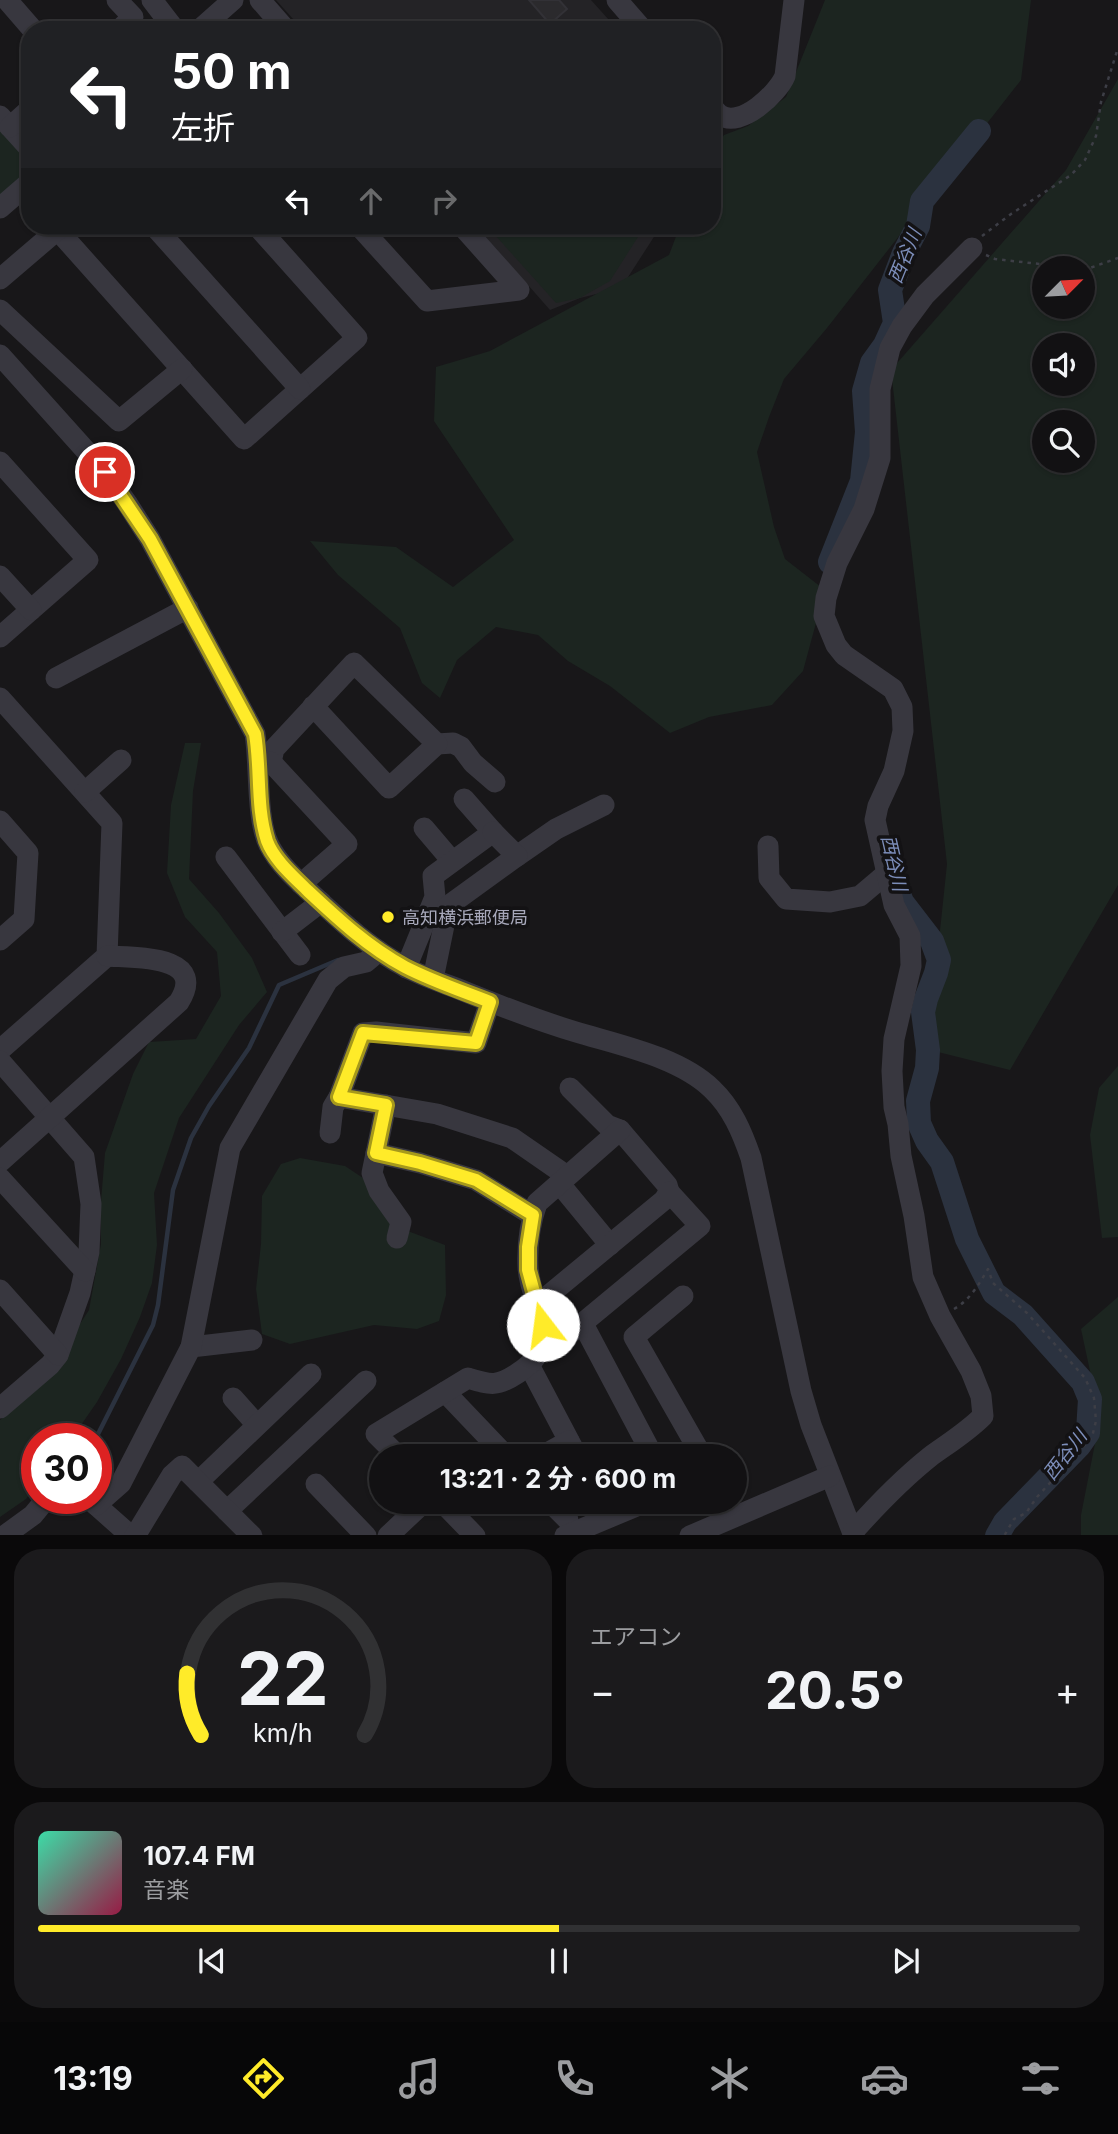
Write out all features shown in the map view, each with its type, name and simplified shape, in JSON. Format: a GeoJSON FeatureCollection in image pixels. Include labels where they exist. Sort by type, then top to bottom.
{"type":"FeatureCollection","features":[{"type":"Feature","properties":{"kind":"street"},"geometry":{"type":"LineString","coordinates":[[7,0],[25,21]]}},
{"type":"Feature","properties":{"kind":"street"},"geometry":{"type":"LineString","coordinates":[[117,0],[133,18],[130,21]]}},
{"type":"Feature","properties":{"kind":"street"},"geometry":{"type":"LineString","coordinates":[[152,0],[168,21]]}},
{"type":"Feature","properties":{"kind":"street"},"geometry":{"type":"LineString","coordinates":[[209,21],[233,0]]}},
{"type":"Feature","properties":{"kind":"street"},"geometry":{"type":"LineString","coordinates":[[260,0],[277,21]]}},
{"type":"Feature","properties":{"kind":"street"},"geometry":{"type":"LineString","coordinates":[[617,0],[635,21]]}},
{"type":"Feature","properties":{"kind":"street"},"geometry":{"type":"LineString","coordinates":[[721,115],[730,118],[745,115],[781,86],[785,76],[794,0]]}},
{"type":"Feature","properties":{"kind":"street"},"geometry":{"type":"LineString","coordinates":[[21,113],[5,121],[21,139]]}},
{"type":"Feature","properties":{"kind":"street"},"geometry":{"type":"LineString","coordinates":[[0,208],[21,193]]}},
{"type":"Feature","properties":{"kind":"street"},"geometry":{"type":"LineString","coordinates":[[0,279],[49,235]]}},
{"type":"Feature","properties":{"kind":"street"},"geometry":{"type":"LineString","coordinates":[[65,235],[244,439],[357,338],[265,235]]}},
{"type":"Feature","properties":{"kind":"street"},"geometry":{"type":"LineString","coordinates":[[162,235],[300,389]]}},
{"type":"Feature","properties":{"kind":"street"},"geometry":{"type":"LineString","coordinates":[[367,235],[427,302],[519,290],[470,235]]}},
{"type":"Feature","properties":{"kind":"street"},"geometry":{"type":"LineString","coordinates":[[437,744],[354,663],[265,760],[261,814],[268,843],[278,859],[301,884],[349,929],[406,968],[562,1028],[657,1056],[712,1088],[731,1111],[751,1158],[801,1391],[853,1534],[886,1494],[983,1416],[981,1396],[971,1371],[940,1316],[923,1277],[894,1107],[894,1039],[911,965],[910,936],[894,905],[875,820],[878,806],[894,771],[903,731],[902,707],[893,689],[844,655],[836,645],[824,616],[836,563],[864,509],[880,458],[880,388],[890,348],[902,326],[925,295],[972,248]]}},
{"type":"Feature","properties":{"kind":"street"},"geometry":{"type":"LineString","coordinates":[[0,310],[119,421],[182,369]]}},
{"type":"Feature","properties":{"kind":"street"},"geometry":{"type":"LineString","coordinates":[[0,355],[105,472],[150,539],[243,710],[265,760],[347,844],[301,884]]}},
{"type":"Feature","properties":{"kind":"street"},"geometry":{"type":"LineString","coordinates":[[0,463],[88,561],[0,637]]}},
{"type":"Feature","properties":{"kind":"street"},"geometry":{"type":"LineString","coordinates":[[0,576],[31,610]]}},
{"type":"Feature","properties":{"kind":"street"},"geometry":{"type":"LineString","coordinates":[[56,678],[188,608]]}},
{"type":"Feature","properties":{"kind":"street"},"geometry":{"type":"LineString","coordinates":[[0,698],[112,823],[107,956]]}},
{"type":"Feature","properties":{"kind":"street"},"geometry":{"type":"LineString","coordinates":[[313,706],[389,788],[437,744],[453,743],[461,747],[473,763],[495,782]]}},
{"type":"Feature","properties":{"kind":"street"},"geometry":{"type":"LineString","coordinates":[[85,792],[121,760]]}},
{"type":"Feature","properties":{"kind":"street"},"geometry":{"type":"LineString","coordinates":[[464,799],[517,856]]}},
{"type":"Feature","properties":{"kind":"street"},"geometry":{"type":"LineString","coordinates":[[433,979],[448,906],[556,829],[604,805]]}},
{"type":"Feature","properties":{"kind":"street"},"geometry":{"type":"LineString","coordinates":[[0,821],[28,853],[24,919],[0,940]]}},
{"type":"Feature","properties":{"kind":"street"},"geometry":{"type":"LineString","coordinates":[[424,828],[452,861]]}},
{"type":"Feature","properties":{"kind":"street"},"geometry":{"type":"LineString","coordinates":[[406,968],[435,897],[433,876],[493,832]]}},
{"type":"Feature","properties":{"kind":"street"},"geometry":{"type":"LineString","coordinates":[[768,846],[769,878],[786,899],[830,902],[860,896],[886,874]]}},
{"type":"Feature","properties":{"kind":"street"},"geometry":{"type":"LineString","coordinates":[[226,857],[300,955]]}},
{"type":"Feature","properties":{"kind":"street"},"geometry":{"type":"LineString","coordinates":[[282,932],[321,902]]}},
{"type":"Feature","properties":{"kind":"street"},"geometry":{"type":"LineString","coordinates":[[112,1489],[121,1483],[191,1347],[230,1149],[328,980],[344,967],[366,962],[379,951]]}},
{"type":"Feature","properties":{"kind":"street"},"geometry":{"type":"LineString","coordinates":[[0,1050],[107,956],[163,960],[177,966],[183,976],[185,986],[179,1002],[0,1162]]}},
{"type":"Feature","properties":{"kind":"street"},"geometry":{"type":"LineString","coordinates":[[330,1133],[334,1107],[363,1033],[476,1043],[490,1002]]}},
{"type":"Feature","properties":{"kind":"street"},"geometry":{"type":"LineString","coordinates":[[0,1061],[84,1157],[91,1204],[89,1252],[85,1271],[58,1355],[1,1407]]}},
{"type":"Feature","properties":{"kind":"street"},"geometry":{"type":"LineString","coordinates":[[561,1341],[700,1226],[620,1130],[607,1125],[570,1088]]}},
{"type":"Feature","properties":{"kind":"street"},"geometry":{"type":"LineString","coordinates":[[339,1097],[437,1114],[512,1138],[563,1180],[610,1245]]}},
{"type":"Feature","properties":{"kind":"street"},"geometry":{"type":"LineString","coordinates":[[386,1105],[372,1173],[379,1191],[401,1223],[397,1238]]}},
{"type":"Feature","properties":{"kind":"street"},"geometry":{"type":"LineString","coordinates":[[386,1444],[376,1434],[468,1378],[489,1385],[499,1383],[529,1365],[538,1355],[544,1339],[543,1325],[528,1270],[528,1247],[537,1203],[620,1130]]}},
{"type":"Feature","properties":{"kind":"street"},"geometry":{"type":"LineString","coordinates":[[376,1153],[476,1180],[533,1215]]}},
{"type":"Feature","properties":{"kind":"street"},"geometry":{"type":"LineString","coordinates":[[0,1178],[85,1271]]}},
{"type":"Feature","properties":{"kind":"street"},"geometry":{"type":"LineString","coordinates":[[538,1304],[664,1200],[669,1192]]}},
{"type":"Feature","properties":{"kind":"street"},"geometry":{"type":"LineString","coordinates":[[0,1290],[58,1355]]}},
{"type":"Feature","properties":{"kind":"street"},"geometry":{"type":"LineString","coordinates":[[683,1297],[634,1337],[695,1444]]}},
{"type":"Feature","properties":{"kind":"street"},"geometry":{"type":"LineString","coordinates":[[583,1324],[647,1444]]}},
{"type":"Feature","properties":{"kind":"street"},"geometry":{"type":"LineString","coordinates":[[191,1347],[252,1340]]}},
{"type":"Feature","properties":{"kind":"street"},"geometry":{"type":"LineString","coordinates":[[529,1365],[570,1444]]}},
{"type":"Feature","properties":{"kind":"street"},"geometry":{"type":"LineString","coordinates":[[198,1482],[311,1374]]}},
{"type":"Feature","properties":{"kind":"street"},"geometry":{"type":"LineString","coordinates":[[228,1511],[366,1381]]}},
{"type":"Feature","properties":{"kind":"street"},"geometry":{"type":"LineString","coordinates":[[445,1392],[495,1444]]}},
{"type":"Feature","properties":{"kind":"street"},"geometry":{"type":"LineString","coordinates":[[233,1398],[257,1425]]}},
{"type":"Feature","properties":{"kind":"street"},"geometry":{"type":"LineString","coordinates":[[107,1514],[133,1535],[172,1475],[182,1466],[252,1535]]}},
{"type":"Feature","properties":{"kind":"street"},"geometry":{"type":"LineString","coordinates":[[747,1504],[830,1476]]}},
{"type":"Feature","properties":{"kind":"street"},"geometry":{"type":"LineString","coordinates":[[316,1484],[366,1535]]}},
{"type":"Feature","properties":{"kind":"street"},"geometry":{"type":"LineString","coordinates":[[17,1532],[34,1514]]}},
{"type":"Feature","properties":{"kind":"street"},"geometry":{"type":"LineString","coordinates":[[388,1535],[411,1514]]}},
{"type":"Feature","properties":{"kind":"street"},"geometry":{"type":"LineString","coordinates":[[454,1514],[475,1535]]}},
{"type":"Feature","properties":{"kind":"street"},"geometry":{"type":"LineString","coordinates":[[566,1528],[609,1514]]}},
{"type":"Feature","properties":{"kind":"street"},"geometry":{"type":"LineString","coordinates":[[690,1535],[725,1514]]}},
{"type":"Feature","properties":{"kind":"path"},"geometry":{"type":"LineString","coordinates":[[1032,263],[995,259],[972,248],[981,237],[1011,214],[1071,175],[1085,160],[1096,136],[1101,102],[1118,48]]}},
{"type":"Feature","properties":{"kind":"path"},"geometry":{"type":"LineString","coordinates":[[1096,266],[1118,258]]}},
{"type":"Feature","properties":{"kind":"path"},"geometry":{"type":"LineString","coordinates":[[940,1316],[963,1304],[988,1269],[993,1283],[1027,1313],[1085,1378],[1094,1398],[1096,1422],[1092,1437],[1037,1497],[1026,1513],[1014,1519],[1004,1535]]}},
{"type":"Feature","properties":{"kind":"shaded area"},"geometry":{"type":"Polygon","coordinates":[[[276,0],[591,0],[610,21],[295,21],[276,0]]]}},
{"type":"Feature","properties":{"kind":"shaded area"},"geometry":{"type":"Polygon","coordinates":[[[825,0],[1031,0],[1021,80],[784,379],[757,452],[774,527],[785,559],[821,587],[816,623],[803,671],[772,705],[709,717],[670,733],[610,686],[568,661],[538,635],[496,627],[457,660],[440,698],[422,683],[400,628],[338,575],[310,541],[396,547],[453,587],[514,540],[434,421],[436,367],[490,351],[669,255],[677,235],[721,235],[721,139],[724,135],[748,126],[786,97],[825,0]]]}},
{"type":"Feature","properties":{"kind":"shaded area"},"geometry":{"type":"Polygon","coordinates":[[[1118,79],[1118,885],[1010,1070],[938,1052],[929,1035],[947,864],[891,370],[1066,170],[1118,79]]]}},
{"type":"Feature","properties":{"kind":"shaded area"},"geometry":{"type":"Polygon","coordinates":[[[0,122],[21,145],[21,184],[0,202],[0,122]]]}},
{"type":"Feature","properties":{"kind":"shaded area"},"geometry":{"type":"Polygon","coordinates":[[[484,235],[655,235],[621,288],[580,298],[550,310],[484,235]]]}},
{"type":"Feature","properties":{"kind":"shaded area"},"geometry":{"type":"Polygon","coordinates":[[[495,235],[639,235],[610,281],[580,298],[556,303],[495,235]]]}},
{"type":"Feature","properties":{"kind":"shaded area"},"geometry":{"type":"Polygon","coordinates":[[[185,743],[201,743],[193,791],[189,879],[219,913],[252,958],[267,992],[239,1025],[179,1118],[154,1193],[157,1245],[152,1283],[121,1359],[82,1423],[21,1423],[21,1502],[0,1517],[0,1420],[19,1405],[51,1369],[89,1310],[101,1244],[105,1153],[133,1074],[149,1042],[196,1039],[221,996],[217,952],[185,917],[167,873],[171,805],[185,743]]]}},
{"type":"Feature","properties":{"kind":"shaded area"},"geometry":{"type":"Polygon","coordinates":[[[1118,1066],[1118,1237],[1102,1238],[1090,1135],[1099,1088],[1118,1066]]]}},
{"type":"Feature","properties":{"kind":"shaded area"},"geometry":{"type":"Polygon","coordinates":[[[300,1158],[345,1166],[363,1178],[405,1230],[445,1245],[446,1295],[439,1321],[417,1329],[374,1325],[290,1344],[262,1334],[256,1289],[262,1196],[281,1164],[300,1158]]]}},
{"type":"Feature","properties":{"kind":"shaded area"},"geometry":{"type":"Polygon","coordinates":[[[1118,1297],[1118,1535],[1081,1535],[1081,1515],[1100,1418],[1081,1329],[1118,1297]]]}},
{"type":"Feature","properties":{"kind":"building"},"geometry":{"type":"Polygon","coordinates":[[[529,0],[559,0],[567,9],[553,21],[547,21],[529,0]]]}},
{"type":"Feature","properties":{"kind":"waterway","name":"西谷川"},"geometry":{"type":"LineString","coordinates":[[830,562],[862,481],[867,432],[864,391],[872,363],[885,345],[895,323],[890,290],[918,226],[922,201],[979,131]]}},
{"type":"Feature","properties":{"kind":"waterway","name":"西谷川"},"geometry":{"type":"LineString","coordinates":[[896,886],[902,902],[932,941],[939,960],[923,1012],[928,1050],[927,1068],[918,1101],[919,1123],[927,1141],[942,1162],[967,1239],[994,1293],[1023,1315],[1083,1382],[1090,1399],[1088,1433],[1079,1446],[1005,1522],[998,1535]]}},
{"type":"Feature","properties":{"kind":"waterway"},"geometry":{"type":"LineString","coordinates":[[104,1423],[153,1325],[173,1190],[191,1138],[209,1106],[249,1048],[279,985],[338,960]]}},
{"type":"Feature","properties":{"kind":"place","name":"高知横浜郵便局"},"geometry":{"type":"Point","coordinates":[388,917]}},
{"type":"Feature","properties":{"kind":"route"},"geometry":{"type":"LineString","coordinates":[[105,472],[150,539],[255,734],[259,757],[261,814],[268,843],[278,859],[349,929],[379,951],[406,968],[490,1002],[476,1043],[376,1032],[363,1033],[339,1097],[386,1105],[376,1153],[476,1180],[533,1215],[528,1270],[543,1325]]}}]}
